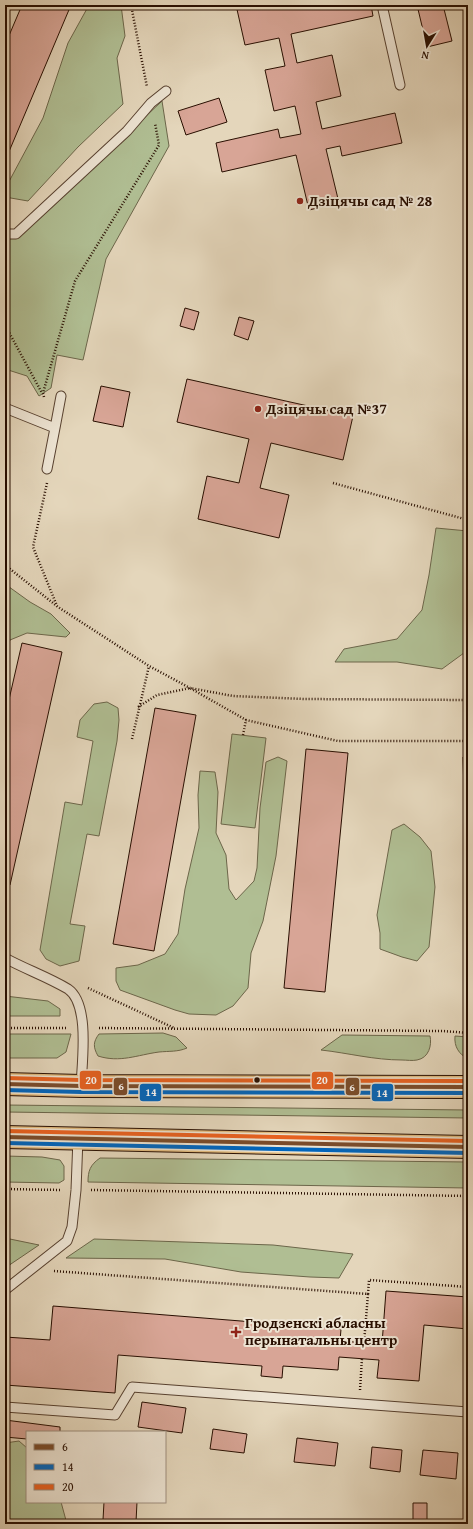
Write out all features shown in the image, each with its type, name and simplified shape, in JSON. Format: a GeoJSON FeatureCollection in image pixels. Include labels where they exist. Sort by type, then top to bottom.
{"type":"FeatureCollection","features":[{"type":"Feature","properties":{"kind":"main road"},"geometry":{"type":"LineString","coordinates":[[5,1084],[81,1086],[468,1087]]}},
{"type":"Feature","properties":{"kind":"main road"},"geometry":{"type":"LineString","coordinates":[[5,1137],[468,1147]]}},
{"type":"Feature","properties":{"kind":"lane"},"geometry":{"type":"LineString","coordinates":[[382,5],[400,85]]}},
{"type":"Feature","properties":{"kind":"lane"},"geometry":{"type":"LineString","coordinates":[[5,234],[16,234],[127,131],[151,103],[166,91]]}},
{"type":"Feature","properties":{"kind":"lane"},"geometry":{"type":"LineString","coordinates":[[47,469],[61,396]]}},
{"type":"Feature","properties":{"kind":"lane"},"geometry":{"type":"LineString","coordinates":[[5,408],[54,428]]}},
{"type":"Feature","properties":{"kind":"lane"},"geometry":{"type":"LineString","coordinates":[[5,958],[69,990],[77,999],[81,1010],[82,1028],[81,1086]]}},
{"type":"Feature","properties":{"kind":"lane"},"geometry":{"type":"LineString","coordinates":[[5,1290],[67,1241],[72,1227],[76,1190],[78,1138]]}},
{"type":"Feature","properties":{"kind":"lane"},"geometry":{"type":"LineString","coordinates":[[5,1407],[114,1416],[132,1387],[468,1412]]}},
{"type":"Feature","properties":{"kind":"path"},"geometry":{"type":"LineString","coordinates":[[43,393],[75,281],[159,145],[131,5]]}},
{"type":"Feature","properties":{"kind":"path"},"geometry":{"type":"LineString","coordinates":[[5,325],[43,393],[54,428]]}},
{"type":"Feature","properties":{"kind":"path"},"geometry":{"type":"LineString","coordinates":[[47,469],[48,481],[33,547],[58,607]]}},
{"type":"Feature","properties":{"kind":"path"},"geometry":{"type":"LineString","coordinates":[[333,483],[468,520]]}},
{"type":"Feature","properties":{"kind":"path"},"geometry":{"type":"LineString","coordinates":[[5,565],[58,607],[149,666],[246,720],[338,741],[468,741]]}},
{"type":"Feature","properties":{"kind":"path"},"geometry":{"type":"LineString","coordinates":[[132,739],[149,666]]}},
{"type":"Feature","properties":{"kind":"path"},"geometry":{"type":"LineString","coordinates":[[138,708],[157,695],[190,688],[233,696],[304,699],[468,700]]}},
{"type":"Feature","properties":{"kind":"path"},"geometry":{"type":"LineString","coordinates":[[243,735],[246,720]]}},
{"type":"Feature","properties":{"kind":"path"},"geometry":{"type":"LineString","coordinates":[[85,987],[176,1029]]}},
{"type":"Feature","properties":{"kind":"path"},"geometry":{"type":"LineString","coordinates":[[5,1028],[443,1031],[468,1033]]}},
{"type":"Feature","properties":{"kind":"path"},"geometry":{"type":"LineString","coordinates":[[5,1190],[468,1196]]}},
{"type":"Feature","properties":{"kind":"path"},"geometry":{"type":"LineString","coordinates":[[31,1269],[368,1294]]}},
{"type":"Feature","properties":{"kind":"path"},"geometry":{"type":"LineString","coordinates":[[364,1343],[369,1280],[468,1287]]}},
{"type":"Feature","properties":{"kind":"path"},"geometry":{"type":"LineString","coordinates":[[358,1404],[362,1358]]}},
{"type":"Feature","properties":{"kind":"green space"},"geometry":{"type":"Polygon","coordinates":[[[89,5],[121,5],[125,36],[117,58],[123,104],[78,147],[28,201],[5,197],[5,189],[43,118],[68,43],[89,5]]]}},
{"type":"Feature","properties":{"kind":"green space"},"geometry":{"type":"Polygon","coordinates":[[[162,101],[169,146],[106,259],[83,360],[57,355],[51,388],[39,396],[27,376],[5,369],[5,238],[17,238],[162,101]]]}},
{"type":"Feature","properties":{"kind":"green space"},"geometry":{"type":"Polygon","coordinates":[[[436,528],[468,531],[468,650],[442,669],[397,662],[335,662],[344,649],[397,639],[422,610],[436,528]]]}},
{"type":"Feature","properties":{"kind":"green space"},"geometry":{"type":"Polygon","coordinates":[[[5,584],[30,602],[51,614],[70,633],[66,637],[27,633],[10,640],[5,654],[5,584]]]}},
{"type":"Feature","properties":{"kind":"green space"},"geometry":{"type":"Polygon","coordinates":[[[107,702],[118,708],[119,720],[117,741],[99,836],[87,834],[70,924],[85,926],[79,961],[60,966],[46,959],[40,950],[65,802],[82,805],[93,741],[77,737],[80,720],[94,704],[107,702]]]}},
{"type":"Feature","properties":{"kind":"green space"},"geometry":{"type":"Polygon","coordinates":[[[232,734],[266,738],[255,828],[221,824],[232,734]]]}},
{"type":"Feature","properties":{"kind":"green space"},"geometry":{"type":"Polygon","coordinates":[[[278,757],[287,761],[276,856],[263,921],[251,953],[248,988],[233,1006],[216,1015],[189,1014],[120,990],[116,981],[116,968],[138,965],[165,954],[178,934],[185,889],[199,828],[198,795],[200,771],[215,772],[218,792],[216,833],[226,855],[229,889],[236,900],[254,881],[257,868],[260,808],[266,762],[278,757]]]}},
{"type":"Feature","properties":{"kind":"green space"},"geometry":{"type":"Polygon","coordinates":[[[404,824],[420,837],[431,851],[435,887],[429,947],[417,961],[380,949],[380,933],[377,915],[392,830],[404,824]]]}},
{"type":"Feature","properties":{"kind":"green space"},"geometry":{"type":"Polygon","coordinates":[[[5,996],[48,1001],[60,1009],[60,1016],[5,1016],[5,996]]]}},
{"type":"Feature","properties":{"kind":"green space"},"geometry":{"type":"Polygon","coordinates":[[[163,1033],[176,1037],[187,1048],[177,1051],[159,1052],[121,1059],[98,1056],[95,1050],[95,1042],[99,1034],[163,1033]]]}},
{"type":"Feature","properties":{"kind":"green space"},"geometry":{"type":"Polygon","coordinates":[[[5,1034],[71,1034],[66,1052],[57,1058],[5,1058],[5,1034]]]}},
{"type":"Feature","properties":{"kind":"green space"},"geometry":{"type":"Polygon","coordinates":[[[342,1035],[430,1036],[430,1047],[429,1051],[424,1057],[417,1060],[381,1059],[321,1050],[342,1035]]]}},
{"type":"Feature","properties":{"kind":"green space"},"geometry":{"type":"Polygon","coordinates":[[[455,1036],[468,1037],[468,1059],[458,1050],[455,1044],[455,1036]]]}},
{"type":"Feature","properties":{"kind":"green space"},"geometry":{"type":"Polygon","coordinates":[[[5,1105],[468,1110],[468,1118],[5,1112],[5,1105]]]}},
{"type":"Feature","properties":{"kind":"green space"},"geometry":{"type":"Polygon","coordinates":[[[5,1156],[42,1157],[60,1160],[64,1166],[64,1180],[59,1183],[5,1182],[5,1156]]]}},
{"type":"Feature","properties":{"kind":"green space"},"geometry":{"type":"Polygon","coordinates":[[[100,1158],[468,1162],[468,1188],[88,1182],[90,1168],[100,1158]]]}},
{"type":"Feature","properties":{"kind":"green space"},"geometry":{"type":"Polygon","coordinates":[[[5,1238],[39,1245],[5,1268],[5,1238]]]}},
{"type":"Feature","properties":{"kind":"green space"},"geometry":{"type":"Polygon","coordinates":[[[94,1239],[273,1245],[353,1254],[339,1278],[241,1272],[165,1259],[66,1258],[94,1239]]]}},
{"type":"Feature","properties":{"kind":"green space"},"geometry":{"type":"Polygon","coordinates":[[[19,1441],[26,1447],[26,1503],[61,1503],[67,1524],[31,1524],[28,1522],[5,1524],[5,1443],[19,1441]]]}},
{"type":"Feature","properties":{"kind":"building"},"geometry":{"type":"Polygon","coordinates":[[[22,5],[71,5],[5,161],[5,45],[22,5]]]}},
{"type":"Feature","properties":{"kind":"building"},"geometry":{"type":"Polygon","coordinates":[[[236,5],[371,5],[373,16],[291,34],[297,63],[332,55],[341,96],[316,102],[322,129],[395,113],[402,143],[342,156],[340,146],[326,149],[339,203],[309,210],[296,155],[222,172],[216,143],[278,129],[280,138],[301,134],[295,106],[274,111],[265,70],[285,66],[279,38],[245,45],[236,5]]]}},
{"type":"Feature","properties":{"kind":"building"},"geometry":{"type":"Polygon","coordinates":[[[417,5],[443,5],[452,41],[427,47],[417,5]]]}},
{"type":"Feature","properties":{"kind":"building"},"geometry":{"type":"Polygon","coordinates":[[[219,98],[227,122],[186,135],[178,111],[219,98]]]}},
{"type":"Feature","properties":{"kind":"building"},"geometry":{"type":"Polygon","coordinates":[[[185,308],[199,312],[194,330],[180,326],[185,308]]]}},
{"type":"Feature","properties":{"kind":"building"},"geometry":{"type":"Polygon","coordinates":[[[239,317],[254,321],[248,340],[234,335],[239,317]]]}},
{"type":"Feature","properties":{"kind":"building"},"geometry":{"type":"Polygon","coordinates":[[[187,379],[353,416],[343,460],[271,443],[260,488],[289,495],[279,538],[198,519],[207,476],[239,483],[249,439],[177,422],[187,379]]]}},
{"type":"Feature","properties":{"kind":"building"},"geometry":{"type":"Polygon","coordinates":[[[101,386],[130,392],[123,427],[93,421],[101,386]]]}},
{"type":"Feature","properties":{"kind":"building"},"geometry":{"type":"Polygon","coordinates":[[[22,643],[62,652],[10,885],[5,884],[5,717],[22,643]]]}},
{"type":"Feature","properties":{"kind":"building"},"geometry":{"type":"Polygon","coordinates":[[[155,708],[196,715],[154,951],[113,944],[155,708]]]}},
{"type":"Feature","properties":{"kind":"building"},"geometry":{"type":"Polygon","coordinates":[[[306,749],[348,753],[325,992],[284,988],[306,749]]]}},
{"type":"Feature","properties":{"kind":"building"},"geometry":{"type":"Polygon","coordinates":[[[468,756],[468,938],[463,757],[468,756]]]}},
{"type":"Feature","properties":{"kind":"building","name":"Гродзенскі абласны перынатальны центр"},"geometry":{"type":"Polygon","coordinates":[[[386,1291],[468,1297],[468,1329],[424,1325],[419,1381],[377,1378],[379,1360],[339,1357],[338,1370],[283,1366],[282,1378],[261,1376],[262,1366],[118,1355],[115,1393],[5,1385],[5,1337],[50,1340],[53,1306],[341,1329],[340,1341],[382,1344],[386,1291]]]}},
{"type":"Feature","properties":{"kind":"building"},"geometry":{"type":"Polygon","coordinates":[[[142,1402],[186,1408],[182,1433],[138,1427],[142,1402]]]}},
{"type":"Feature","properties":{"kind":"building"},"geometry":{"type":"Polygon","coordinates":[[[5,1420],[60,1427],[60,1431],[26,1431],[26,1439],[5,1437],[5,1420]]]}},
{"type":"Feature","properties":{"kind":"building"},"geometry":{"type":"Polygon","coordinates":[[[213,1429],[247,1434],[244,1453],[210,1449],[213,1429]]]}},
{"type":"Feature","properties":{"kind":"building"},"geometry":{"type":"Polygon","coordinates":[[[297,1438],[338,1443],[335,1466],[294,1462],[297,1438]]]}},
{"type":"Feature","properties":{"kind":"building"},"geometry":{"type":"Polygon","coordinates":[[[372,1447],[402,1450],[400,1472],[370,1468],[372,1447]]]}},
{"type":"Feature","properties":{"kind":"building"},"geometry":{"type":"Polygon","coordinates":[[[423,1450],[458,1453],[456,1479],[420,1475],[423,1450]]]}},
{"type":"Feature","properties":{"kind":"building"},"geometry":{"type":"Polygon","coordinates":[[[104,1503],[137,1503],[136,1522],[103,1520],[104,1503]]]}},
{"type":"Feature","properties":{"kind":"building"},"geometry":{"type":"Polygon","coordinates":[[[413,1503],[427,1503],[427,1524],[413,1524],[413,1503]]]}},
{"type":"Feature","properties":{"kind":"transit line","name":"20"},"geometry":{"type":"LineString","coordinates":[[5,1078],[81,1080],[468,1081]]}},
{"type":"Feature","properties":{"kind":"transit line","name":"6"},"geometry":{"type":"LineString","coordinates":[[5,1084],[81,1086],[468,1087]]}},
{"type":"Feature","properties":{"kind":"transit line","name":"14"},"geometry":{"type":"LineString","coordinates":[[5,1090],[81,1092],[468,1093]]}},
{"type":"Feature","properties":{"kind":"transit line","name":"20"},"geometry":{"type":"LineString","coordinates":[[5,1131],[468,1141]]}},
{"type":"Feature","properties":{"kind":"transit line","name":"6"},"geometry":{"type":"LineString","coordinates":[[5,1137],[468,1147]]}},
{"type":"Feature","properties":{"kind":"transit line","name":"14"},"geometry":{"type":"LineString","coordinates":[[5,1143],[468,1153]]}},
{"type":"Feature","properties":{"kind":"place","name":"Дзіцячы сад № 28"},"geometry":{"type":"Point","coordinates":[300,201]}},
{"type":"Feature","properties":{"kind":"place","name":"Дзіцячы сад №37"},"geometry":{"type":"Point","coordinates":[258,409]}},
{"type":"Feature","properties":{"kind":"place","name":"Гродзенскі абласны перынатальны центр"},"geometry":{"type":"Point","coordinates":[236,1332]}}]}
